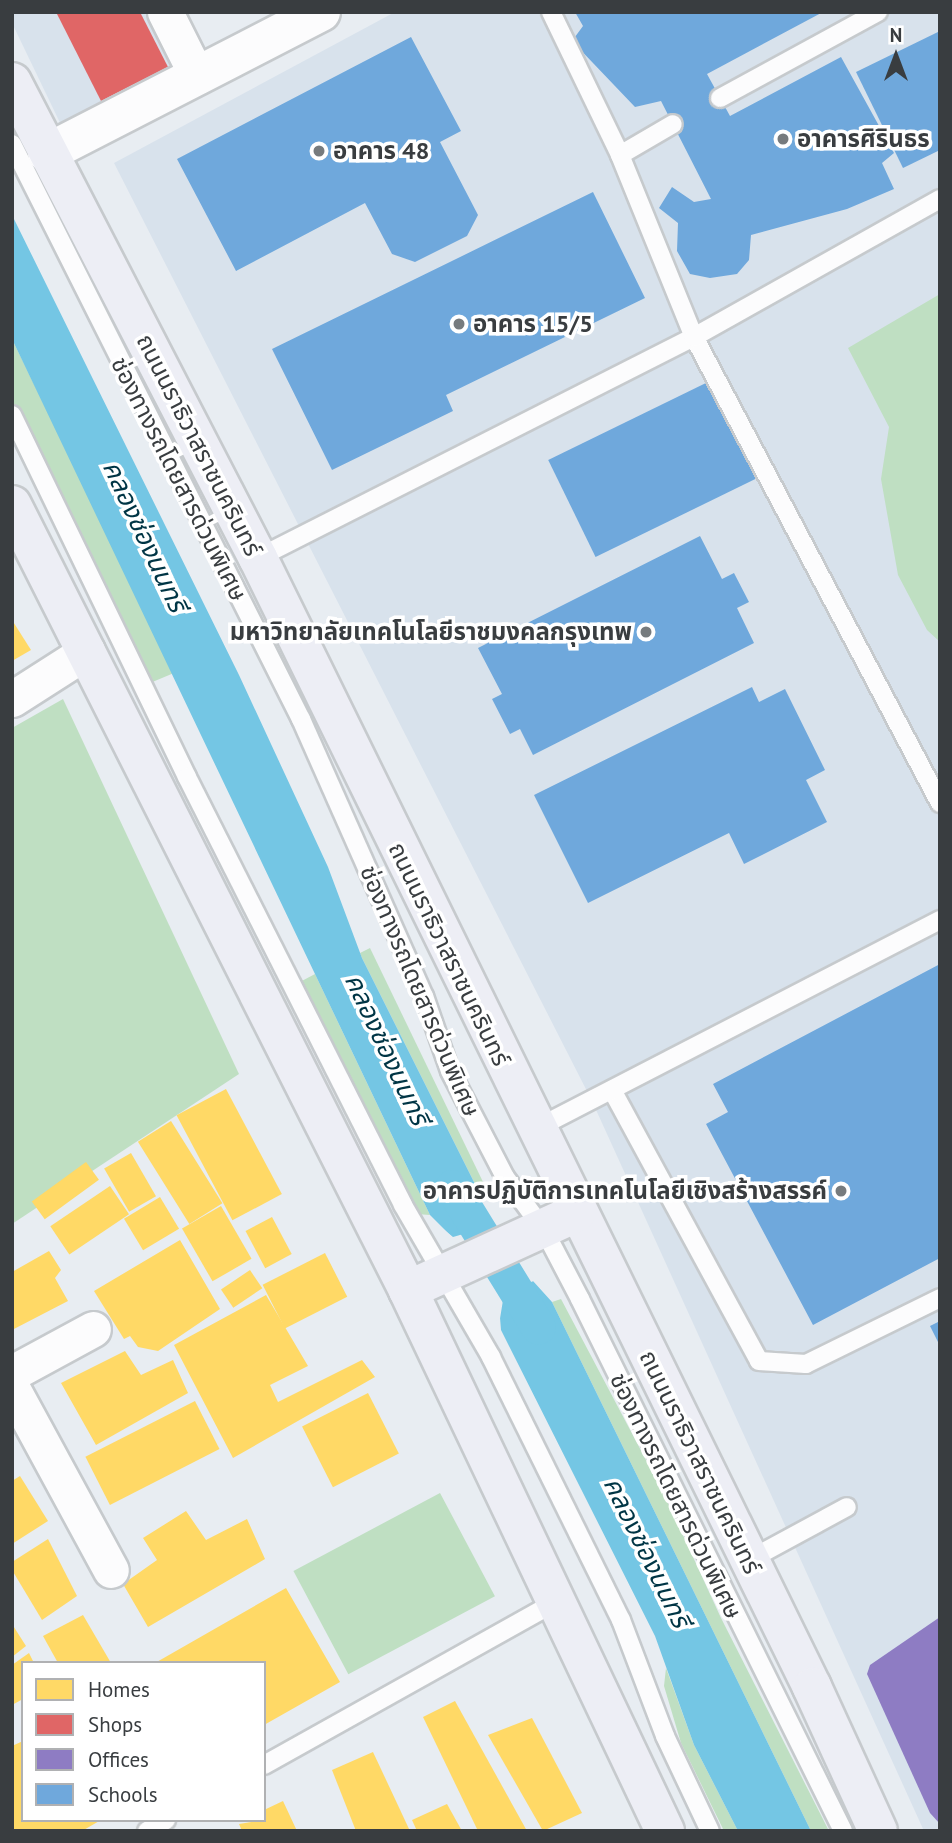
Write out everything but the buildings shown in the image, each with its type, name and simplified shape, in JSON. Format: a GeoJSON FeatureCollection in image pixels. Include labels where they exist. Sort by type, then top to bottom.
{"type":"FeatureCollection","features":[{"type":"Feature","properties":{"kind":"main road","name":"ถนนนราธิวาสราชนครินทร์"},"geometry":{"type":"LineString","coordinates":[[12,82],[30,149],[258,558],[534,1129],[546,1228],[749,1560],[878,1831]]}},
{"type":"Feature","properties":{"kind":"main road"},"geometry":{"type":"LineString","coordinates":[[12,505],[408,1290],[665,1831]]}},
{"type":"Feature","properties":{"kind":"main road"},"geometry":{"type":"LineString","coordinates":[[408,1290],[546,1228]]}},
{"type":"Feature","properties":{"kind":"street"},"geometry":{"type":"LineString","coordinates":[[165,12],[197,76]]}},
{"type":"Feature","properties":{"kind":"street"},"geometry":{"type":"LineString","coordinates":[[30,149],[197,76],[321,12]]}},
{"type":"Feature","properties":{"kind":"street"},"geometry":{"type":"LineString","coordinates":[[12,699],[87,651]]}},
{"type":"Feature","properties":{"kind":"street"},"geometry":{"type":"LineString","coordinates":[[12,1373],[93,1329]]}},
{"type":"Feature","properties":{"kind":"street"},"geometry":{"type":"LineString","coordinates":[[12,1388],[111,1570]]}},
{"type":"Feature","properties":{"kind":"lane"},"geometry":{"type":"LineString","coordinates":[[551,12],[620,155],[694,337],[940,803]]}},
{"type":"Feature","properties":{"kind":"lane"},"geometry":{"type":"LineString","coordinates":[[720,98],[878,12]]}},
{"type":"Feature","properties":{"kind":"lane"},"geometry":{"type":"LineString","coordinates":[[620,155],[673,124]]}},
{"type":"Feature","properties":{"kind":"lane","name":"ช่องทางรถโดยสารด่วนพิเศษ"},"geometry":{"type":"LineString","coordinates":[[30,149],[301,719],[424,996],[450,1071],[505,1177],[546,1228],[843,1831]]}},
{"type":"Feature","properties":{"kind":"lane"},"geometry":{"type":"LineString","coordinates":[[258,558],[694,337],[940,199]]}},
{"type":"Feature","properties":{"kind":"lane"},"geometry":{"type":"LineString","coordinates":[[12,415],[187,777],[403,1205],[458,1268],[491,1357],[621,1620],[665,1736],[710,1831]]}},
{"type":"Feature","properties":{"kind":"lane"},"geometry":{"type":"LineString","coordinates":[[534,1129],[940,920]]}},
{"type":"Feature","properties":{"kind":"lane"},"geometry":{"type":"LineString","coordinates":[[612,1090],[759,1362],[806,1364],[940,1298]]}},
{"type":"Feature","properties":{"kind":"lane"},"geometry":{"type":"LineString","coordinates":[[749,1560],[847,1507]]}},
{"type":"Feature","properties":{"kind":"lane"},"geometry":{"type":"LineString","coordinates":[[266,1764],[556,1602]]}},
{"type":"Feature","properties":{"kind":"lane"},"geometry":{"type":"LineString","coordinates":[[147,1831],[163,1822]]}},
{"type":"Feature","properties":{"kind":"shaded area"},"geometry":{"type":"Polygon","coordinates":[[[12,12],[178,12],[202,60],[63,129],[12,23],[12,12]]]}},
{"type":"Feature","properties":{"kind":"shaded area","name":"มหาวิทยาลัยเทคโนโลยีราชมงคลกรุงเทพ"},"geometry":{"type":"Polygon","coordinates":[[[395,12],[940,12],[940,1831],[924,1831],[592,1101],[114,163],[395,12]]]}},
{"type":"Feature","properties":{"kind":"green space"},"geometry":{"type":"Polygon","coordinates":[[[940,294],[940,642],[927,630],[898,575],[881,479],[889,427],[848,348],[940,294]]]}},
{"type":"Feature","properties":{"kind":"green space"},"geometry":{"type":"Polygon","coordinates":[[[12,339],[174,673],[150,683],[12,402],[12,339]]]}},
{"type":"Feature","properties":{"kind":"green space"},"geometry":{"type":"Polygon","coordinates":[[[63,699],[239,1074],[12,1224],[12,728],[63,699]]]}},
{"type":"Feature","properties":{"kind":"green space"},"geometry":{"type":"Polygon","coordinates":[[[370,948],[484,1184],[475,1184],[362,958],[360,953],[370,948]]]}},
{"type":"Feature","properties":{"kind":"green space"},"geometry":{"type":"Polygon","coordinates":[[[315,974],[430,1215],[416,1214],[298,983],[315,974]]]}},
{"type":"Feature","properties":{"kind":"green space"},"geometry":{"type":"Polygon","coordinates":[[[561,1299],[665,1496],[721,1618],[829,1831],[811,1831],[552,1302],[561,1299]]]}},
{"type":"Feature","properties":{"kind":"green space"},"geometry":{"type":"Polygon","coordinates":[[[440,1493],[495,1596],[348,1674],[293,1571],[440,1493]]]}},
{"type":"Feature","properties":{"kind":"green space"},"geometry":{"type":"Polygon","coordinates":[[[666,1668],[694,1745],[738,1831],[724,1831],[681,1743],[664,1686],[666,1668]]]}},
{"type":"Feature","properties":{"kind":"water"},"geometry":{"type":"Polygon","coordinates":[[[12,215],[239,675],[328,867],[362,958],[479,1192],[483,1213],[479,1226],[467,1233],[453,1238],[430,1215],[12,339],[12,215]]]}},
{"type":"Feature","properties":{"kind":"water"},"geometry":{"type":"Polygon","coordinates":[[[533,1281],[552,1302],[811,1831],[738,1831],[694,1745],[655,1636],[501,1330],[499,1305],[504,1294],[533,1281]]]}},
{"type":"Feature","properties":{"kind":"pier"},"geometry":{"type":"Polygon","coordinates":[[[475,1184],[482,1190],[486,1212],[482,1227],[452,1241],[438,1233],[426,1215],[453,1237],[479,1226],[483,1213],[475,1184]]]}},
{"type":"Feature","properties":{"kind":"pier"},"geometry":{"type":"Polygon","coordinates":[[[534,1277],[555,1301],[534,1281],[518,1284],[504,1294],[498,1331],[495,1305],[501,1292],[517,1280],[534,1277]]]}},
{"type":"Feature","properties":{"kind":"waterway","name":"คลองช่องนนทรี"},"geometry":{"type":"LineString","coordinates":[[452,1187],[538,1327]]}},
{"type":"Feature","properties":{"kind":"place","name":"อาคารศิรินธร"},"geometry":{"type":"Point","coordinates":[783,139]}},
{"type":"Feature","properties":{"kind":"place","name":"อาคาร 48"},"geometry":{"type":"Point","coordinates":[319,151]}},
{"type":"Feature","properties":{"kind":"place","name":"อาคาร 15/5"},"geometry":{"type":"Point","coordinates":[459,324]}},
{"type":"Feature","properties":{"kind":"place","name":"มหาวิทยาลัยเทคโนโลยีราชมงคลกรุงเทพ"},"geometry":{"type":"Point","coordinates":[646,632]}},
{"type":"Feature","properties":{"kind":"place","name":"อาคารปฏิบัติการเทคโนโลยีเชิงสร้างสรรค์"},"geometry":{"type":"Point","coordinates":[841,1191]}}]}
